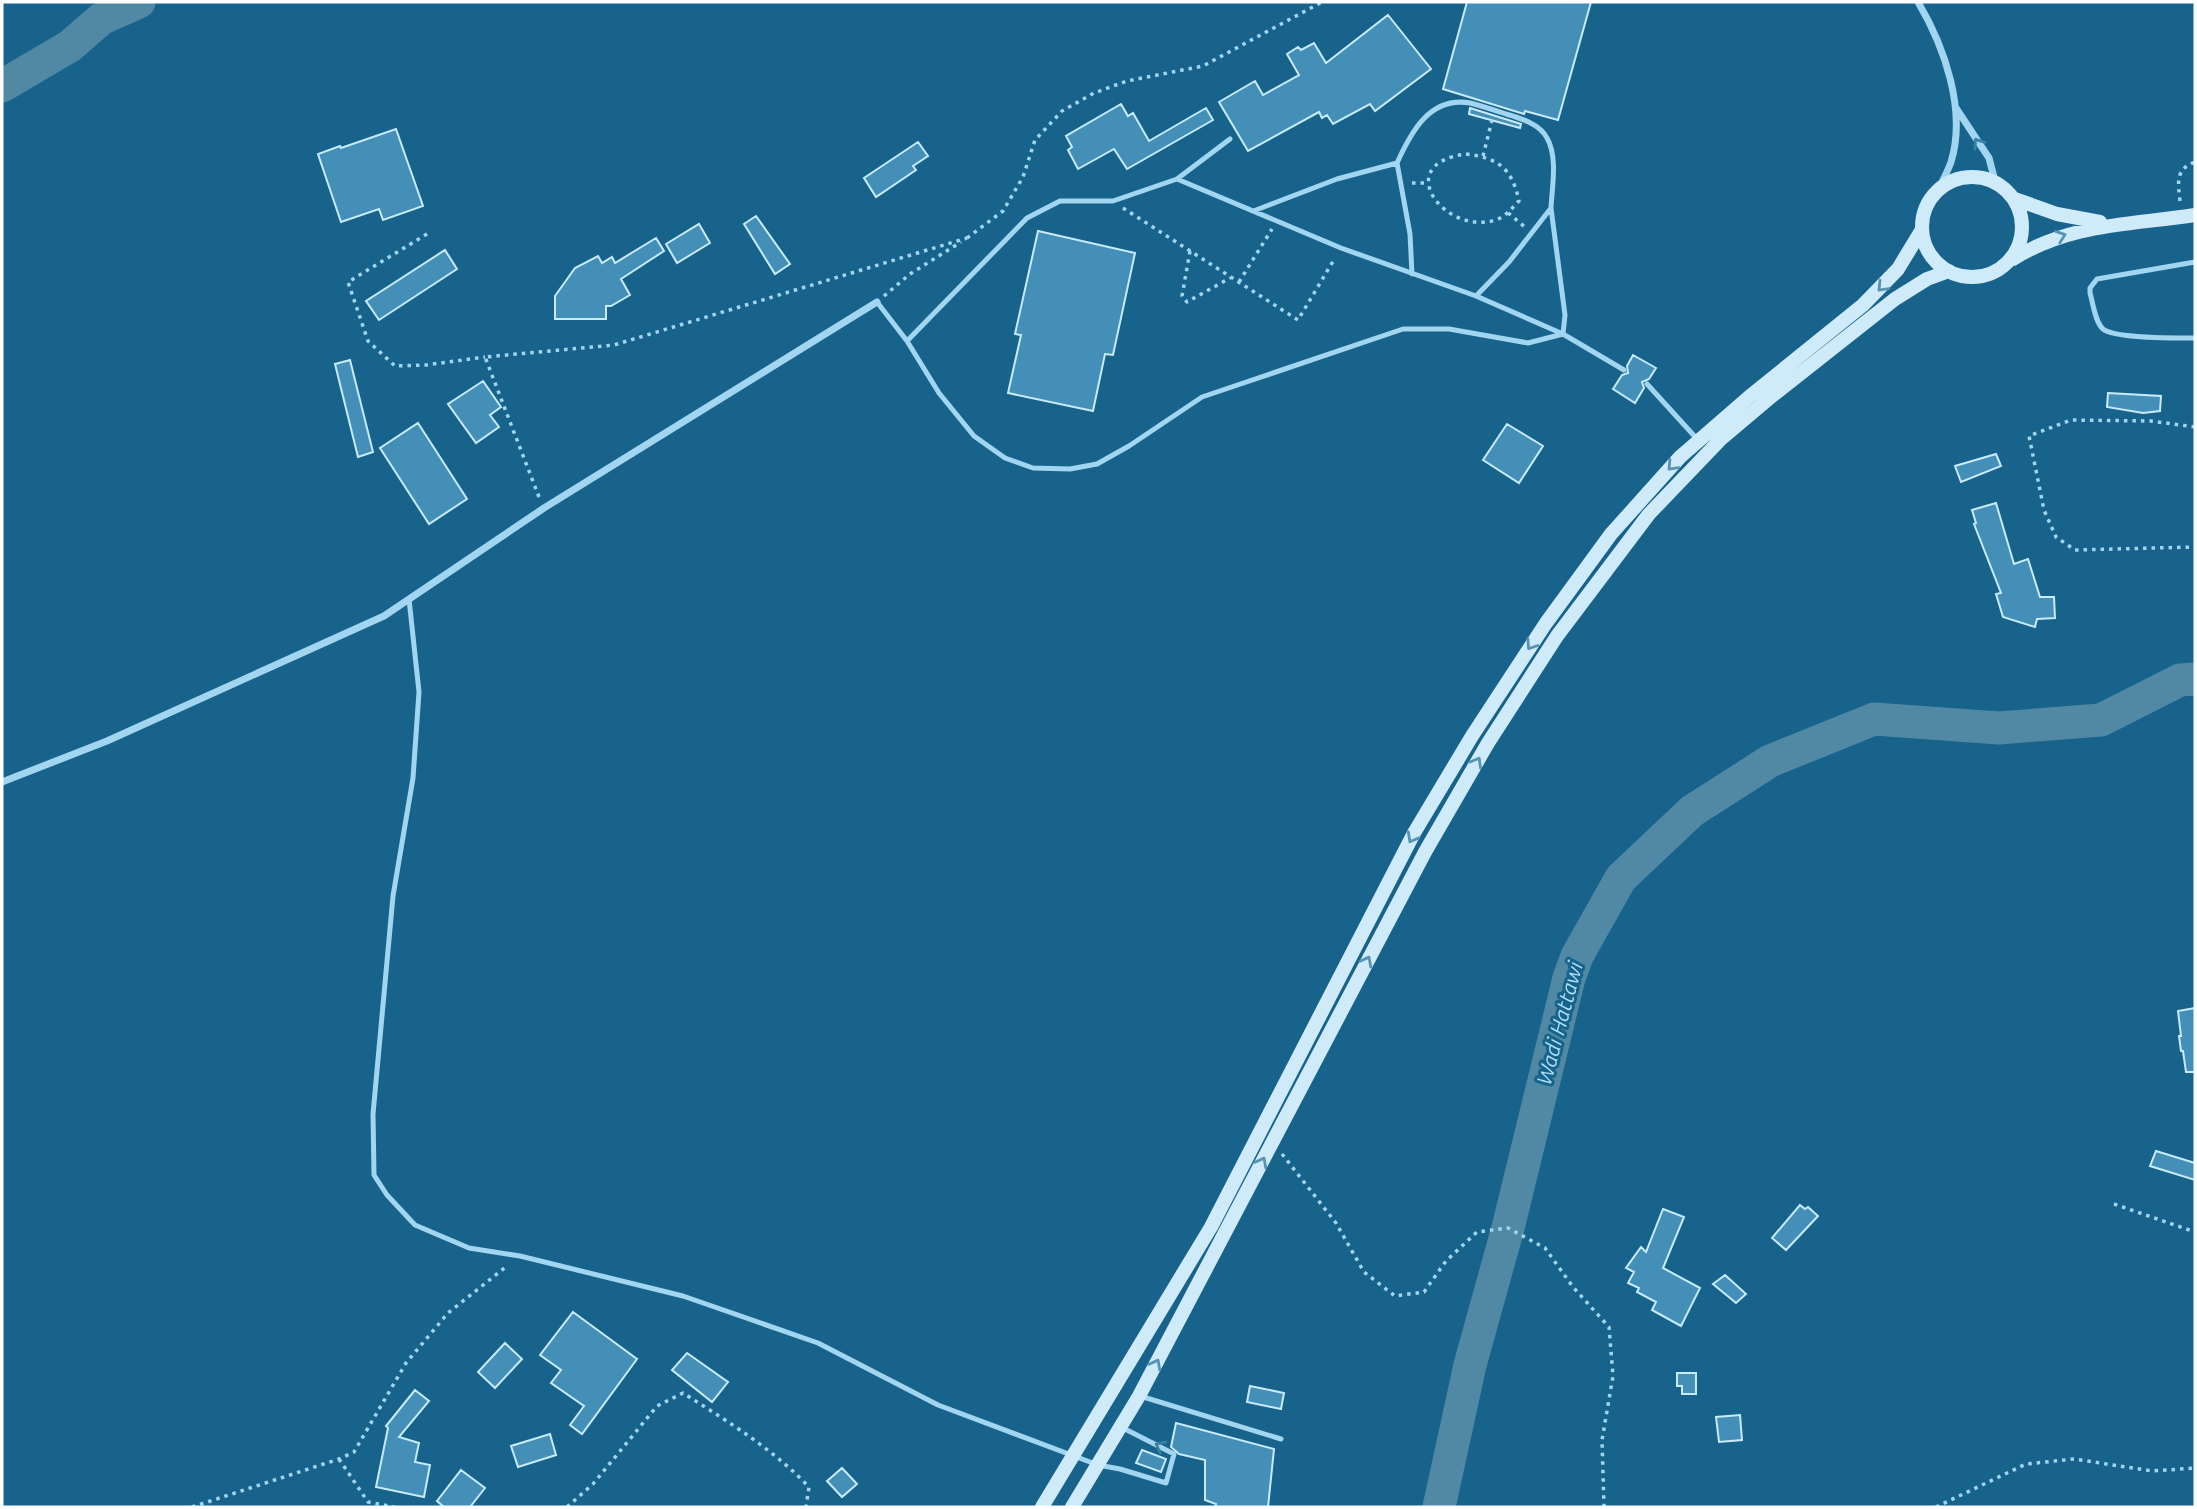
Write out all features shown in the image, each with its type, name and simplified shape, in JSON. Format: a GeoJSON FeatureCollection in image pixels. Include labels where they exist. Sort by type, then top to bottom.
{"type":"FeatureCollection","features":[{"type":"Feature","properties":{"kind":"main road"},"geometry":{"type":"LineString","coordinates":[[2118,224],[2057,215],[2015,199],[1995,181],[1977,176],[1957,178],[1940,187],[1929,200],[1922,215],[1921,232],[1926,248],[1935,261],[1949,271],[1980,277],[1996,271],[2052,239],[2076,231],[2189,216]]}},
{"type":"Feature","properties":{"kind":"main road"},"geometry":{"type":"LineString","coordinates":[[2009,262],[2018,248],[2023,232],[2015,199]]}},
{"type":"Feature","properties":{"kind":"main road"},"geometry":{"type":"LineString","coordinates":[[1042,1507],[1211,1227],[1402,856],[1472,736],[1546,623],[1611,534],[1644,495],[1698,440],[1863,305],[1898,269],[1921,232]]}},
{"type":"Feature","properties":{"kind":"main road"},"geometry":{"type":"LineString","coordinates":[[1072,1507],[1139,1396],[1425,852],[1488,743],[1557,636],[1623,546],[1689,471],[1763,403],[1910,288],[1949,271]]}},
{"type":"Feature","properties":{"kind":"street"},"geometry":{"type":"LineString","coordinates":[[1918,2],[1928,19],[1946,65],[1955,107],[1951,161],[1940,187]]}},
{"type":"Feature","properties":{"kind":"street"},"geometry":{"type":"LineString","coordinates":[[1955,107],[1989,158],[1995,181]]}},
{"type":"Feature","properties":{"kind":"street"},"geometry":{"type":"LineString","coordinates":[[2,782],[120,736],[384,616],[544,508],[877,302]]}},
{"type":"Feature","properties":{"kind":"lane"},"geometry":{"type":"LineString","coordinates":[[1412,274],[1410,234],[1397,163],[1408,138],[1425,116],[1444,104],[1468,103],[1525,120],[1547,137],[1553,160],[1551,208],[1565,314],[1563,334]]}},
{"type":"Feature","properties":{"kind":"lane"},"geometry":{"type":"LineString","coordinates":[[906,341],[1027,218],[1060,201],[1113,201],[1177,179],[1230,139]]}},
{"type":"Feature","properties":{"kind":"lane"},"geometry":{"type":"LineString","coordinates":[[1256,210],[1337,179],[1397,163]]}},
{"type":"Feature","properties":{"kind":"lane"},"geometry":{"type":"LineString","coordinates":[[1177,179],[1341,248],[1476,296],[1563,334],[1624,370]]}},
{"type":"Feature","properties":{"kind":"lane"},"geometry":{"type":"LineString","coordinates":[[1476,296],[1509,262],[1551,208]]}},
{"type":"Feature","properties":{"kind":"lane"},"geometry":{"type":"LineString","coordinates":[[2195,262],[2097,279],[2090,288],[2090,293],[2100,325],[2108,331],[2155,338],[2195,338]]}},
{"type":"Feature","properties":{"kind":"lane"},"geometry":{"type":"LineString","coordinates":[[877,302],[939,393],[974,436],[1005,458],[1033,468],[1070,469],[1097,464],[1202,397],[1403,329],[1449,329],[1528,343],[1563,334]]}},
{"type":"Feature","properties":{"kind":"lane"},"geometry":{"type":"LineString","coordinates":[[1647,384],[1698,440]]}},
{"type":"Feature","properties":{"kind":"lane"},"geometry":{"type":"LineString","coordinates":[[409,599],[419,692],[413,778],[390,923],[373,1114],[374,1175],[387,1195],[415,1225],[469,1248],[520,1256],[683,1296],[818,1343],[938,1405],[1098,1465],[1166,1483],[1174,1454],[1121,1427]]}},
{"type":"Feature","properties":{"kind":"lane"},"geometry":{"type":"LineString","coordinates":[[1139,1396],[1281,1438]]}},
{"type":"Feature","properties":{"kind":"path"},"geometry":{"type":"LineString","coordinates":[[877,302],[910,274],[967,238],[1003,211],[1023,177],[1035,140],[1062,111],[1094,93],[1127,81],[1203,66],[1322,2]]}},
{"type":"Feature","properties":{"kind":"path"},"geometry":{"type":"LineString","coordinates":[[1483,156],[1495,111]]}},
{"type":"Feature","properties":{"kind":"path"},"geometry":{"type":"LineString","coordinates":[[1466,153],[1483,156],[1501,164],[1511,176],[1519,201],[1508,213],[1484,223],[1457,217],[1443,209],[1427,183],[1429,173],[1437,162],[1443,159],[1466,153]]}},
{"type":"Feature","properties":{"kind":"path"},"geometry":{"type":"LineString","coordinates":[[2189,216],[2177,179],[2186,165],[2195,162]]}},
{"type":"Feature","properties":{"kind":"path"},"geometry":{"type":"LineString","coordinates":[[1113,201],[1298,320],[1341,248]]}},
{"type":"Feature","properties":{"kind":"path"},"geometry":{"type":"LineString","coordinates":[[1508,213],[1532,233]]}},
{"type":"Feature","properties":{"kind":"path"},"geometry":{"type":"LineString","coordinates":[[1239,282],[1277,221]]}},
{"type":"Feature","properties":{"kind":"path"},"geometry":{"type":"LineString","coordinates":[[428,234],[348,282],[368,341],[395,366],[614,345],[967,238]]}},
{"type":"Feature","properties":{"kind":"path"},"geometry":{"type":"LineString","coordinates":[[1191,251],[1182,296],[1186,302],[1231,277]]}},
{"type":"Feature","properties":{"kind":"path"},"geometry":{"type":"LineString","coordinates":[[485,357],[544,508]]}},
{"type":"Feature","properties":{"kind":"path"},"geometry":{"type":"LineString","coordinates":[[2195,427],[2151,421],[2071,420],[2029,436],[2045,510],[2056,537],[2075,550],[2195,547]]}},
{"type":"Feature","properties":{"kind":"path"},"geometry":{"type":"LineString","coordinates":[[1272,1142],[1336,1223],[1364,1272],[1395,1296],[1424,1292],[1446,1261],[1477,1232],[1508,1228],[1545,1248],[1573,1287],[1609,1327],[1613,1376],[1602,1440],[1604,1507]]}},
{"type":"Feature","properties":{"kind":"path"},"geometry":{"type":"LineString","coordinates":[[2114,1204],[2195,1232]]}},
{"type":"Feature","properties":{"kind":"path"},"geometry":{"type":"LineString","coordinates":[[192,1507],[339,1459],[354,1451],[406,1363],[448,1313],[520,1256]]}},
{"type":"Feature","properties":{"kind":"path"},"geometry":{"type":"LineString","coordinates":[[567,1507],[593,1484],[657,1406],[683,1392],[741,1430],[796,1472],[809,1487],[806,1507]]}},
{"type":"Feature","properties":{"kind":"path"},"geometry":{"type":"LineString","coordinates":[[339,1459],[369,1502],[394,1507]]}},
{"type":"Feature","properties":{"kind":"path"},"geometry":{"type":"LineString","coordinates":[[1936,1507],[2026,1464],[2074,1460],[2152,1471],[2195,1468]]}},
{"type":"Feature","properties":{"kind":"building"},"geometry":{"type":"Polygon","coordinates":[[[1467,2],[1591,2],[1558,120],[1525,111],[1524,114],[1443,89],[1467,2]]]}},
{"type":"Feature","properties":{"kind":"building"},"geometry":{"type":"Polygon","coordinates":[[[1388,15],[1431,69],[1375,111],[1370,104],[1333,124],[1327,115],[1322,118],[1319,112],[1248,151],[1219,102],[1255,81],[1263,95],[1299,75],[1287,54],[1298,47],[1301,50],[1314,43],[1326,63],[1388,15]]]}},
{"type":"Feature","properties":{"kind":"building"},"geometry":{"type":"Polygon","coordinates":[[[1121,104],[1128,116],[1133,113],[1149,141],[1206,108],[1213,120],[1127,169],[1114,149],[1078,169],[1068,150],[1072,147],[1066,136],[1121,104]]]}},
{"type":"Feature","properties":{"kind":"building"},"geometry":{"type":"Polygon","coordinates":[[[1470,108],[1521,124],[1520,128],[1469,114],[1470,108]]]}},
{"type":"Feature","properties":{"kind":"building"},"geometry":{"type":"Polygon","coordinates":[[[396,129],[423,206],[383,220],[379,209],[341,222],[318,154],[396,129]]]}},
{"type":"Feature","properties":{"kind":"building"},"geometry":{"type":"Polygon","coordinates":[[[918,142],[928,156],[913,166],[916,170],[876,197],[864,178],[918,142]]]}},
{"type":"Feature","properties":{"kind":"building"},"geometry":{"type":"Polygon","coordinates":[[[756,216],[790,264],[775,274],[744,224],[756,216]]]}},
{"type":"Feature","properties":{"kind":"building"},"geometry":{"type":"Polygon","coordinates":[[[699,224],[710,243],[677,263],[666,244],[699,224]]]}},
{"type":"Feature","properties":{"kind":"building"},"geometry":{"type":"Polygon","coordinates":[[[1038,231],[1135,253],[1113,355],[1105,354],[1093,411],[1008,393],[1021,335],[1015,334],[1038,231]]]}},
{"type":"Feature","properties":{"kind":"building"},"geometry":{"type":"Polygon","coordinates":[[[656,238],[664,251],[621,279],[630,295],[606,306],[606,319],[555,319],[555,296],[575,268],[598,256],[602,263],[612,257],[615,263],[656,238]]]}},
{"type":"Feature","properties":{"kind":"building"},"geometry":{"type":"Polygon","coordinates":[[[445,250],[457,269],[379,320],[366,301],[445,250]]]}},
{"type":"Feature","properties":{"kind":"building"},"geometry":{"type":"Polygon","coordinates":[[[1633,355],[1656,368],[1649,379],[1642,382],[1644,388],[1635,403],[1613,389],[1622,375],[1628,373],[1627,366],[1633,355]]]}},
{"type":"Feature","properties":{"kind":"building"},"geometry":{"type":"Polygon","coordinates":[[[350,360],[373,452],[358,457],[335,364],[350,360]]]}},
{"type":"Feature","properties":{"kind":"building"},"geometry":{"type":"Polygon","coordinates":[[[483,381],[501,407],[490,415],[499,427],[476,443],[448,404],[483,381]]]}},
{"type":"Feature","properties":{"kind":"building"},"geometry":{"type":"Polygon","coordinates":[[[2108,393],[2161,396],[2160,411],[2143,413],[2107,407],[2108,393]]]}},
{"type":"Feature","properties":{"kind":"building"},"geometry":{"type":"Polygon","coordinates":[[[418,423],[467,499],[429,524],[380,448],[418,423]]]}},
{"type":"Feature","properties":{"kind":"building"},"geometry":{"type":"Polygon","coordinates":[[[1507,424],[1543,446],[1519,483],[1483,460],[1507,424]]]}},
{"type":"Feature","properties":{"kind":"building"},"geometry":{"type":"Polygon","coordinates":[[[1996,454],[2001,466],[1961,482],[1955,466],[1996,454]]]}},
{"type":"Feature","properties":{"kind":"building"},"geometry":{"type":"Polygon","coordinates":[[[1996,503],[2014,564],[2028,559],[2040,597],[2054,597],[2055,618],[2037,619],[2035,627],[2003,617],[1996,594],[2001,593],[1974,524],[1976,523],[1972,510],[1996,503]]]}},
{"type":"Feature","properties":{"kind":"building"},"geometry":{"type":"Polygon","coordinates":[[[2195,1008],[2195,1072],[2186,1072],[2179,1036],[2178,1011],[2195,1008]]]}},
{"type":"Feature","properties":{"kind":"building"},"geometry":{"type":"Polygon","coordinates":[[[2156,1151],[2195,1163],[2195,1180],[2150,1166],[2156,1151]]]}},
{"type":"Feature","properties":{"kind":"building"},"geometry":{"type":"Polygon","coordinates":[[[1800,1205],[1805,1209],[1808,1207],[1818,1216],[1786,1250],[1772,1238],[1800,1205]]]}},
{"type":"Feature","properties":{"kind":"building"},"geometry":{"type":"Polygon","coordinates":[[[1663,1209],[1684,1217],[1663,1268],[1700,1288],[1681,1326],[1652,1310],[1656,1302],[1637,1292],[1639,1288],[1628,1283],[1634,1272],[1626,1268],[1641,1247],[1646,1252],[1663,1209]]]}},
{"type":"Feature","properties":{"kind":"building"},"geometry":{"type":"Polygon","coordinates":[[[1725,1275],[1746,1294],[1736,1303],[1713,1284],[1725,1275]]]}},
{"type":"Feature","properties":{"kind":"building"},"geometry":{"type":"Polygon","coordinates":[[[573,1312],[637,1359],[582,1434],[570,1425],[584,1406],[551,1383],[561,1370],[540,1355],[573,1312]]]}},
{"type":"Feature","properties":{"kind":"building"},"geometry":{"type":"Polygon","coordinates":[[[505,1343],[522,1359],[495,1388],[478,1372],[505,1343]]]}},
{"type":"Feature","properties":{"kind":"building"},"geometry":{"type":"Polygon","coordinates":[[[687,1353],[728,1382],[712,1402],[672,1370],[687,1353]]]}},
{"type":"Feature","properties":{"kind":"building"},"geometry":{"type":"Polygon","coordinates":[[[1677,1373],[1696,1373],[1696,1394],[1682,1394],[1682,1386],[1677,1386],[1677,1373]]]}},
{"type":"Feature","properties":{"kind":"building"},"geometry":{"type":"Polygon","coordinates":[[[1250,1386],[1284,1393],[1281,1409],[1247,1402],[1250,1386]]]}},
{"type":"Feature","properties":{"kind":"building"},"geometry":{"type":"Polygon","coordinates":[[[415,1390],[429,1401],[399,1437],[419,1443],[415,1462],[430,1465],[424,1497],[376,1487],[388,1428],[386,1426],[415,1390]]]}},
{"type":"Feature","properties":{"kind":"building"},"geometry":{"type":"Polygon","coordinates":[[[1740,1415],[1742,1440],[1719,1442],[1716,1417],[1740,1415]]]}},
{"type":"Feature","properties":{"kind":"building"},"geometry":{"type":"Polygon","coordinates":[[[1176,1423],[1274,1449],[1268,1507],[1215,1507],[1216,1504],[1205,1500],[1205,1460],[1179,1454],[1171,1447],[1176,1423]]]}},
{"type":"Feature","properties":{"kind":"building"},"geometry":{"type":"Polygon","coordinates":[[[550,1434],[556,1455],[518,1467],[511,1446],[550,1434]]]}},
{"type":"Feature","properties":{"kind":"building"},"geometry":{"type":"Polygon","coordinates":[[[1142,1450],[1166,1459],[1161,1472],[1136,1463],[1142,1450]]]}},
{"type":"Feature","properties":{"kind":"building"},"geometry":{"type":"Polygon","coordinates":[[[842,1468],[857,1484],[842,1497],[827,1481],[842,1468]]]}},
{"type":"Feature","properties":{"kind":"building"},"geometry":{"type":"Polygon","coordinates":[[[461,1470],[485,1488],[470,1507],[444,1507],[437,1501],[461,1470]]]}},
{"type":"Feature","properties":{"kind":"waterway"},"geometry":{"type":"LineString","coordinates":[[2,86],[70,46],[101,19],[139,2]]}},
{"type":"Feature","properties":{"kind":"waterway","name":"Wadi Hattawi"},"geometry":{"type":"LineString","coordinates":[[1439,1507],[1470,1365],[1508,1228],[1569,978],[1577,956],[1621,878],[1692,811],[1770,761],[1874,719],[1999,728],[2101,720],[2180,680],[2195,679]]}}]}
